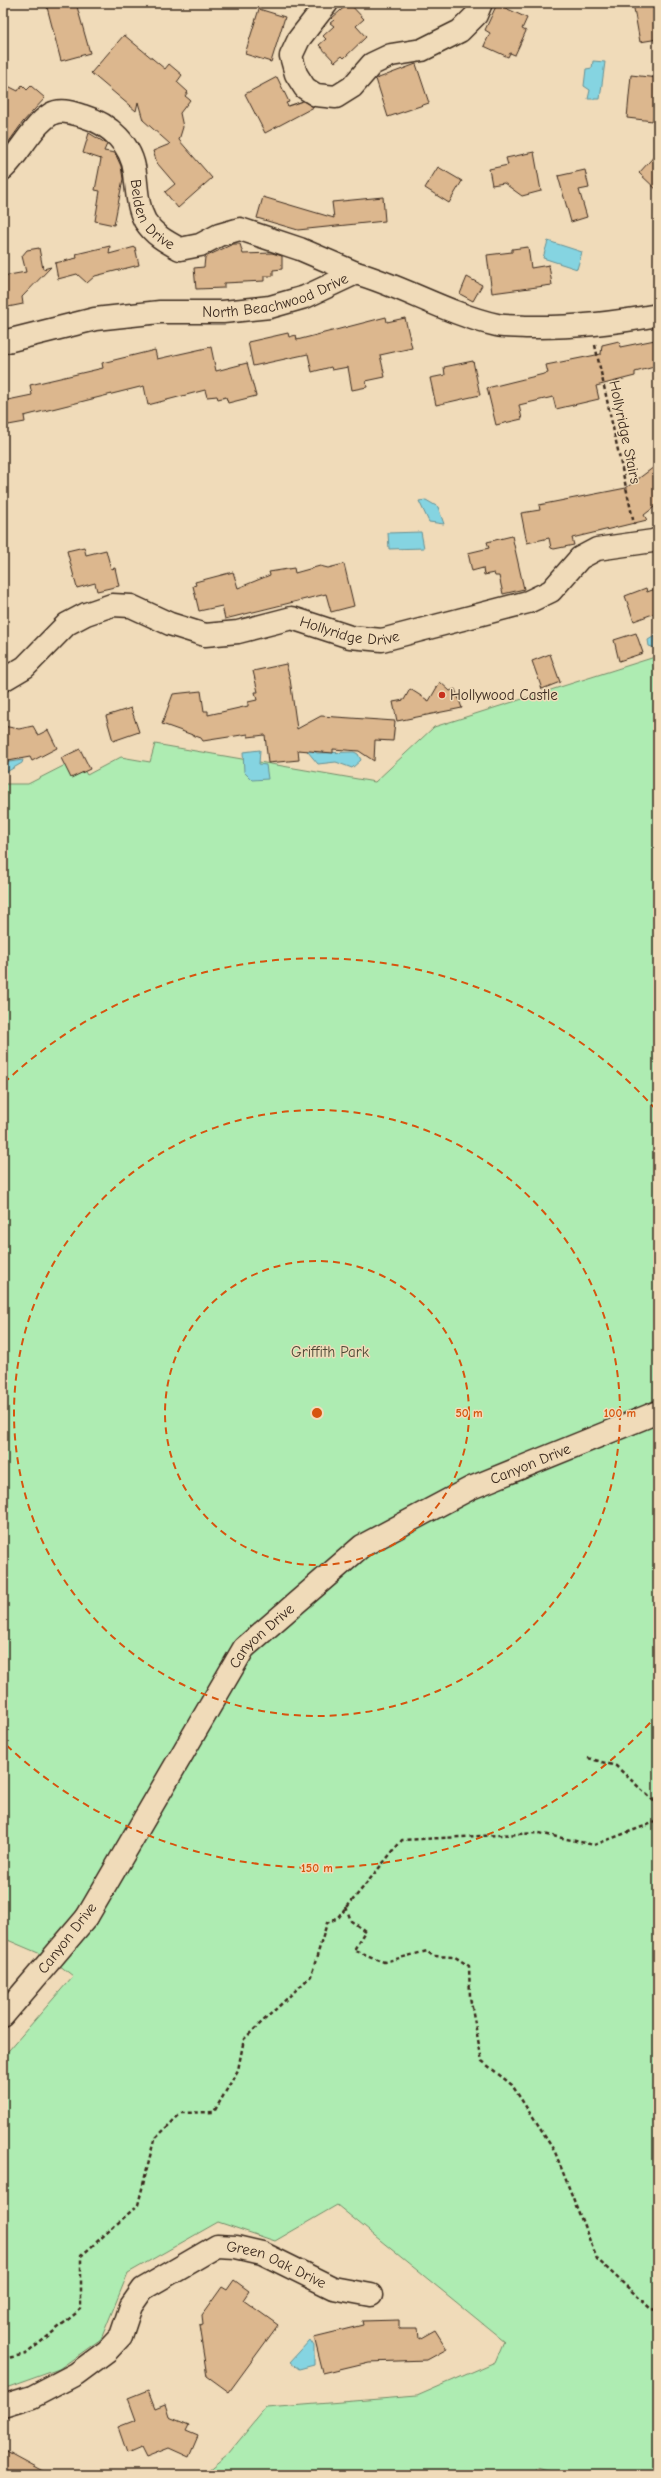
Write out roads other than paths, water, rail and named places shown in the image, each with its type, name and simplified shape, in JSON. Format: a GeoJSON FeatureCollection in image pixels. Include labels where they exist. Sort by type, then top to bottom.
{"type":"FeatureCollection","features":[{"type":"Feature","properties":{"kind":"street"},"geometry":{"type":"LineString","coordinates":[[327,3],[299,39],[291,56],[296,74],[305,88],[316,95],[336,97],[352,87],[372,64],[391,55],[422,50],[460,31],[476,15],[481,3]]}},
{"type":"Feature","properties":{"kind":"street","name":"Belden Drive"},"geometry":{"type":"LineString","coordinates":[[3,169],[13,160],[36,129],[52,114],[67,111],[89,117],[111,129],[130,151],[135,171],[138,198],[145,220],[158,238],[180,249],[200,244],[219,235],[240,230],[300,249],[356,273]]}},
{"type":"Feature","properties":{"kind":"street","name":"North Beachwood Drive"},"geometry":{"type":"LineString","coordinates":[[3,342],[95,319],[160,312],[222,312],[270,307],[305,296],[356,273],[382,281],[460,313],[498,325],[544,327],[590,325],[658,315]]}},
{"type":"Feature","properties":{"kind":"street","name":"Hollyridge Drive"},"geometry":{"type":"LineString","coordinates":[[3,680],[25,667],[68,624],[86,614],[112,605],[131,606],[170,624],[205,635],[238,632],[292,618],[350,637],[382,640],[528,602],[551,591],[580,558],[597,549],[648,541]]}},
{"type":"Feature","properties":{"kind":"street","name":"Canyon Drive"},"geometry":{"type":"LineString","coordinates":[[3,2016],[87,1917],[244,1648],[362,1546],[471,1488],[658,1412]]}},
{"type":"Feature","properties":{"kind":"street","name":"Green Oak Drive"},"geometry":{"type":"LineString","coordinates":[[3,2406],[32,2397],[76,2374],[108,2351],[121,2336],[131,2306],[143,2289],[218,2246],[236,2246],[262,2252],[333,2288],[371,2295]]}},
{"type":"Feature","properties":{"kind":"water"},"geometry":{"type":"Polygon","coordinates":[[[593,61],[605,62],[600,99],[588,99],[590,90],[584,86],[586,69],[592,68],[593,61]]]}},
{"type":"Feature","properties":{"kind":"water"},"geometry":{"type":"Polygon","coordinates":[[[548,241],[582,252],[577,269],[543,258],[548,241]]]}},
{"type":"Feature","properties":{"kind":"water"},"geometry":{"type":"Polygon","coordinates":[[[426,500],[438,507],[444,524],[429,522],[419,501],[426,500]]]}},
{"type":"Feature","properties":{"kind":"water"},"geometry":{"type":"Polygon","coordinates":[[[421,532],[424,548],[389,549],[388,533],[421,532]]]}},
{"type":"Feature","properties":{"kind":"water"},"geometry":{"type":"Polygon","coordinates":[[[658,634],[658,649],[649,646],[648,640],[658,634]]]}},
{"type":"Feature","properties":{"kind":"water"},"geometry":{"type":"Polygon","coordinates":[[[303,746],[317,753],[354,752],[358,754],[361,760],[352,768],[336,762],[318,764],[303,746]]]}},
{"type":"Feature","properties":{"kind":"water"},"geometry":{"type":"Polygon","coordinates":[[[260,750],[259,764],[266,765],[268,779],[252,780],[244,772],[243,752],[260,750]]]}},
{"type":"Feature","properties":{"kind":"water"},"geometry":{"type":"Polygon","coordinates":[[[23,760],[22,763],[3,774],[3,763],[23,760]]]}},
{"type":"Feature","properties":{"kind":"water"},"geometry":{"type":"Polygon","coordinates":[[[310,2340],[314,2346],[314,2365],[299,2369],[290,2362],[310,2340]]]}},
{"type":"Feature","properties":{"kind":"place","name":"Hollywood Castle"},"geometry":{"type":"Point","coordinates":[442,695]}},
{"type":"Feature","properties":{"kind":"park label","name":"Griffith Park"},"geometry":{"type":"Point","coordinates":[330,1352]}}]}
